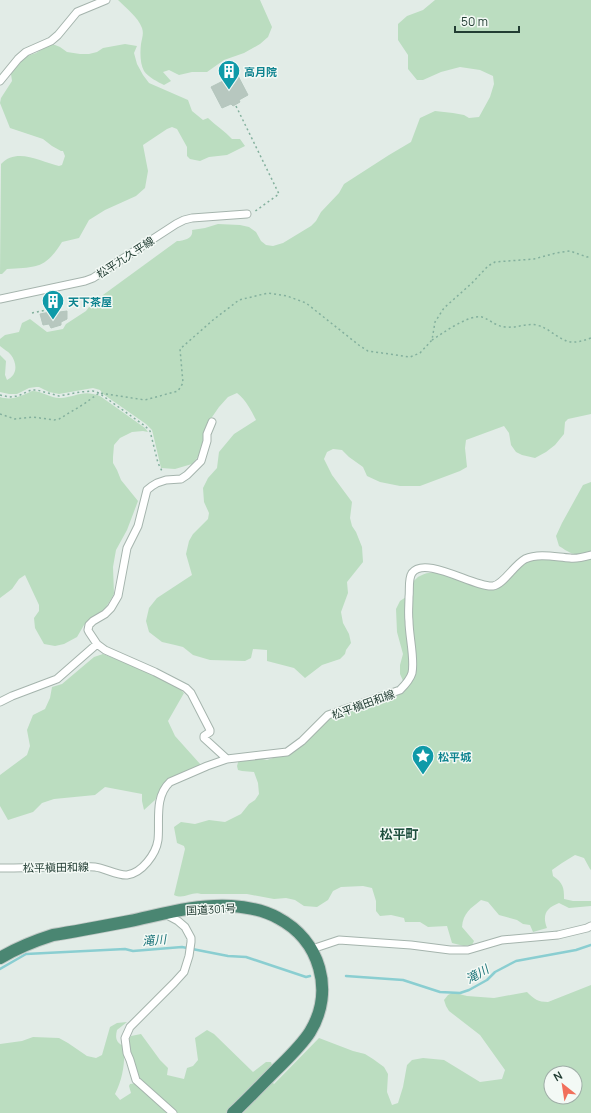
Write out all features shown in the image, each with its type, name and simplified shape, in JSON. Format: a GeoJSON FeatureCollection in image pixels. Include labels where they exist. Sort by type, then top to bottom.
{"type":"FeatureCollection","features":[{"type":"Feature","properties":{"kind":"highway","name":"国道301号"},"geometry":{"type":"LineString","coordinates":[[0,958],[17,948],[37,940],[192,908],[230,906],[248,908],[266,912],[295,929],[312,949],[319,964],[322,984],[321,1002],[315,1021],[306,1037],[293,1053],[233,1113]]}},
{"type":"Feature","properties":{"kind":"street"},"geometry":{"type":"LineString","coordinates":[[0,81],[18,59],[26,52],[51,41],[58,35],[77,12],[106,0]]}},
{"type":"Feature","properties":{"kind":"street","name":"松平九久平線"},"geometry":{"type":"LineString","coordinates":[[0,299],[86,281],[93,278],[184,220],[192,218],[250,214]]}},
{"type":"Feature","properties":{"kind":"street"},"geometry":{"type":"LineString","coordinates":[[212,422],[207,434],[207,441],[201,461],[188,475],[181,478],[166,480],[152,486],[147,490],[138,526],[127,548],[118,596],[111,608],[89,625],[88,632],[97,644],[107,652],[155,672],[186,688],[191,693],[210,730],[204,738],[227,759]]}},
{"type":"Feature","properties":{"kind":"street","name":"松平槇田和線"},"geometry":{"type":"LineString","coordinates":[[0,868],[95,867],[127,875],[134,872],[141,868],[152,857],[155,850],[158,834],[159,806],[162,793],[170,782],[227,759],[287,752],[302,742],[328,715],[400,690],[410,679],[413,664],[408,621],[410,581],[411,574],[414,571],[420,568],[440,570],[476,583],[492,586],[501,582],[520,562],[531,557],[553,556],[580,558],[591,555]]}},
{"type":"Feature","properties":{"kind":"street"},"geometry":{"type":"LineString","coordinates":[[0,702],[57,679],[97,644]]}},
{"type":"Feature","properties":{"kind":"street"},"geometry":{"type":"LineString","coordinates":[[165,913],[185,927],[191,938],[190,949],[184,972],[174,984],[130,1027],[125,1038],[127,1053],[136,1080],[173,1113]]}},
{"type":"Feature","properties":{"kind":"street"},"geometry":{"type":"LineString","coordinates":[[312,949],[339,940],[411,945],[450,950],[468,950],[502,940],[558,935],[591,926]]}},
{"type":"Feature","properties":{"kind":"path"},"geometry":{"type":"LineString","coordinates":[[236,106],[279,194],[250,214]]}},
{"type":"Feature","properties":{"kind":"path"},"geometry":{"type":"LineString","coordinates":[[432,340],[435,322],[444,308],[472,283],[488,266],[495,262],[534,259],[570,251],[586,257],[591,256]]}},
{"type":"Feature","properties":{"kind":"path"},"geometry":{"type":"LineString","coordinates":[[32,313],[56,308],[53,288]]}},
{"type":"Feature","properties":{"kind":"path"},"geometry":{"type":"LineString","coordinates":[[0,395],[9,397],[18,396],[31,390],[37,390],[59,396],[87,391],[145,400],[178,391],[183,383],[180,349],[213,320],[239,300],[268,293],[287,296],[306,303],[368,351],[410,357],[420,353],[432,340],[469,318],[477,316],[484,318],[499,327],[514,328],[530,324],[537,325],[545,328],[563,340],[573,343],[591,338]]}},
{"type":"Feature","properties":{"kind":"path"},"geometry":{"type":"LineString","coordinates":[[0,414],[15,419],[33,417],[54,420],[59,419],[99,393]]}},
{"type":"Feature","properties":{"kind":"path"},"geometry":{"type":"LineString","coordinates":[[99,393],[150,431],[158,463],[166,480]]}},
{"type":"Feature","properties":{"kind":"green space"},"geometry":{"type":"Polygon","coordinates":[[[118,0],[260,0],[272,27],[268,37],[260,44],[244,53],[224,60],[207,72],[192,72],[179,75],[169,70],[163,72],[171,81],[164,85],[156,81],[144,71],[141,58],[142,28],[135,16],[118,0]]]}},
{"type":"Feature","properties":{"kind":"green space"},"geometry":{"type":"Polygon","coordinates":[[[435,0],[591,0],[591,414],[568,419],[565,422],[564,434],[555,445],[535,458],[516,452],[511,445],[509,433],[504,426],[466,440],[465,448],[467,467],[420,486],[400,486],[380,482],[367,476],[363,467],[342,450],[333,449],[327,452],[324,459],[332,475],[352,502],[350,518],[352,526],[362,547],[363,562],[347,582],[348,593],[341,612],[343,623],[349,634],[351,643],[345,654],[340,659],[322,665],[305,678],[294,668],[267,661],[267,650],[253,649],[251,658],[245,661],[210,660],[193,655],[183,647],[162,642],[149,632],[146,621],[149,608],[157,598],[192,575],[186,554],[189,541],[193,534],[208,519],[209,513],[204,502],[203,488],[208,478],[217,468],[219,452],[234,434],[256,420],[250,409],[237,393],[228,397],[210,420],[199,456],[192,464],[175,469],[161,468],[152,430],[146,424],[103,394],[100,390],[93,388],[59,394],[36,387],[29,388],[17,394],[0,392],[0,355],[6,361],[5,375],[7,380],[11,378],[15,372],[15,365],[11,355],[0,346],[0,339],[5,335],[19,332],[22,323],[30,319],[47,332],[63,329],[66,324],[86,311],[92,303],[177,241],[185,240],[190,237],[192,230],[218,224],[240,225],[249,227],[256,232],[261,241],[266,245],[273,246],[283,243],[311,226],[321,212],[339,193],[344,184],[411,142],[420,118],[435,111],[464,115],[469,118],[479,117],[490,97],[494,84],[493,76],[480,70],[460,67],[441,72],[423,80],[417,80],[408,69],[408,55],[398,40],[398,24],[407,16],[423,10],[435,0]]]}},
{"type":"Feature","properties":{"kind":"green space"},"geometry":{"type":"Polygon","coordinates":[[[125,44],[137,46],[134,53],[137,64],[149,83],[188,100],[192,111],[203,120],[208,118],[232,139],[240,139],[245,146],[227,155],[209,157],[200,161],[190,159],[187,156],[187,147],[177,129],[172,127],[167,129],[143,145],[148,171],[145,188],[136,196],[105,210],[89,220],[79,238],[62,242],[56,251],[45,262],[33,267],[7,269],[0,274],[1,164],[7,159],[22,156],[59,166],[62,165],[65,156],[63,151],[52,146],[43,139],[10,128],[0,103],[1,98],[12,81],[11,74],[19,63],[27,56],[36,53],[49,45],[55,45],[67,52],[89,54],[97,52],[103,48],[125,44]]]}},
{"type":"Feature","properties":{"kind":"green space"},"geometry":{"type":"Polygon","coordinates":[[[32,391],[60,398],[84,393],[100,396],[145,428],[148,432],[132,432],[120,438],[114,445],[113,463],[121,480],[138,501],[127,530],[116,550],[113,567],[114,594],[101,614],[84,625],[77,637],[64,644],[55,646],[44,644],[35,628],[34,618],[39,611],[39,605],[25,575],[19,579],[12,589],[0,598],[0,397],[12,398],[32,391]]]}},
{"type":"Feature","properties":{"kind":"green space"},"geometry":{"type":"Polygon","coordinates":[[[591,482],[591,553],[574,554],[559,546],[556,536],[583,485],[591,482]]]}},
{"type":"Feature","properties":{"kind":"green space"},"geometry":{"type":"Polygon","coordinates":[[[557,557],[591,557],[591,870],[584,858],[575,855],[552,870],[553,876],[562,886],[564,891],[564,899],[573,901],[591,901],[591,906],[569,908],[559,903],[551,907],[546,912],[545,919],[547,928],[533,932],[530,925],[499,915],[488,902],[481,900],[468,911],[464,918],[462,927],[474,941],[472,945],[464,946],[452,943],[447,926],[428,927],[420,922],[405,922],[404,918],[391,915],[380,916],[376,911],[376,901],[372,888],[363,886],[341,887],[333,891],[328,900],[317,907],[304,906],[295,900],[286,898],[274,899],[247,894],[198,893],[181,897],[174,895],[185,849],[184,846],[177,843],[174,827],[181,822],[195,824],[209,820],[225,822],[241,814],[259,794],[258,783],[254,772],[238,770],[237,766],[239,759],[251,757],[267,760],[294,751],[329,717],[398,694],[406,689],[412,681],[411,622],[413,582],[419,576],[432,572],[446,574],[466,581],[482,589],[489,590],[500,586],[520,565],[530,560],[557,557]]]}},
{"type":"Feature","properties":{"kind":"green space"},"geometry":{"type":"Polygon","coordinates":[[[406,597],[411,662],[409,673],[404,683],[400,674],[400,665],[403,654],[397,632],[396,609],[400,601],[406,597]]]}},
{"type":"Feature","properties":{"kind":"green space"},"geometry":{"type":"Polygon","coordinates":[[[103,654],[161,677],[178,687],[184,693],[168,721],[175,736],[201,765],[161,789],[155,800],[144,810],[142,794],[105,787],[95,795],[54,799],[42,803],[33,812],[8,820],[0,806],[0,775],[27,755],[30,746],[27,730],[33,715],[45,709],[50,698],[52,687],[62,684],[94,657],[103,654]]]}},
{"type":"Feature","properties":{"kind":"green space"},"geometry":{"type":"Polygon","coordinates":[[[591,985],[591,1113],[243,1113],[272,1082],[274,1084],[319,1038],[365,1054],[384,1067],[388,1074],[387,1092],[392,1105],[398,1103],[407,1065],[412,1060],[423,1058],[444,1060],[480,1082],[502,1079],[505,1070],[480,1035],[449,1011],[444,1000],[452,993],[467,996],[494,998],[527,992],[536,1000],[548,1002],[591,985]]]}},
{"type":"Feature","properties":{"kind":"green space"},"geometry":{"type":"Polygon","coordinates":[[[127,1022],[117,1030],[116,1033],[118,1042],[124,1046],[124,1058],[122,1076],[115,1094],[120,1100],[131,1093],[129,1086],[130,1084],[136,1083],[169,1113],[0,1113],[0,1044],[22,1041],[33,1037],[59,1038],[87,1056],[96,1058],[102,1055],[110,1027],[117,1023],[127,1022]]]}},
{"type":"Feature","properties":{"kind":"green space"},"geometry":{"type":"Polygon","coordinates":[[[207,1030],[214,1034],[253,1072],[266,1062],[271,1062],[272,1065],[263,1077],[226,1113],[176,1113],[140,1081],[130,1054],[129,1039],[131,1036],[141,1034],[160,1060],[168,1068],[167,1075],[184,1079],[187,1068],[193,1066],[198,1060],[195,1038],[207,1030]]]}},
{"type":"Feature","properties":{"kind":"building","name":"高月院"},"geometry":{"type":"Polygon","coordinates":[[[237,74],[248,95],[239,100],[240,102],[233,106],[231,104],[222,108],[211,87],[237,74]]]}},
{"type":"Feature","properties":{"kind":"building","name":"天下茶屋"},"geometry":{"type":"Polygon","coordinates":[[[67,311],[67,319],[61,322],[61,325],[51,328],[49,324],[43,325],[40,314],[67,311]]]}},
{"type":"Feature","properties":{"kind":"waterway","name":"滝川"},"geometry":{"type":"LineString","coordinates":[[346,976],[403,980],[440,992],[460,993],[469,990],[487,980],[495,972],[516,961],[576,950],[591,945]]}},
{"type":"Feature","properties":{"kind":"waterway","name":"滝川"},"geometry":{"type":"LineString","coordinates":[[0,969],[26,954],[125,949],[133,951],[182,947],[228,956],[246,957],[306,977],[310,976]]}},
{"type":"Feature","properties":{"kind":"place","name":"高月院"},"geometry":{"type":"Point","coordinates":[229,90]}},
{"type":"Feature","properties":{"kind":"place","name":"天下茶屋"},"geometry":{"type":"Point","coordinates":[53,320]}},
{"type":"Feature","properties":{"kind":"place","name":"松平城"},"geometry":{"type":"Point","coordinates":[423,776]}},
{"type":"Feature","properties":{"kind":"district","name":"松平町"},"geometry":{"type":"Point","coordinates":[399,834]}}]}
